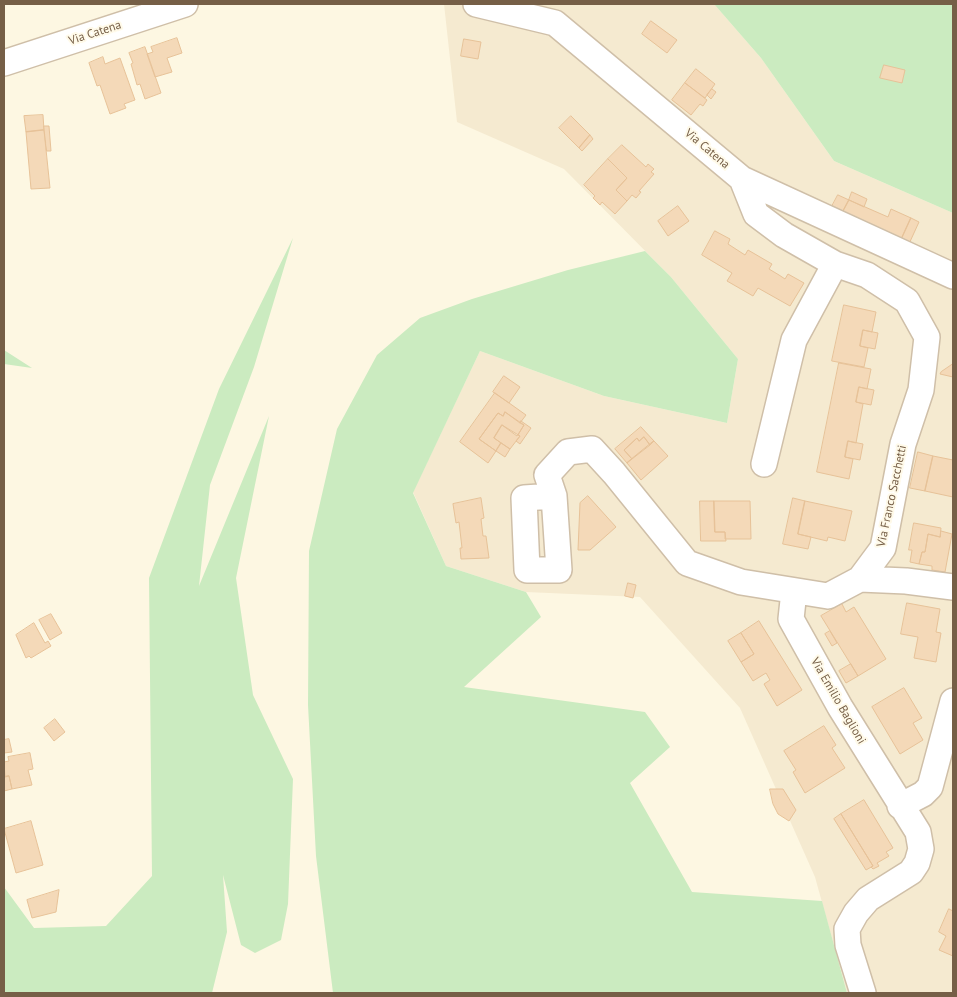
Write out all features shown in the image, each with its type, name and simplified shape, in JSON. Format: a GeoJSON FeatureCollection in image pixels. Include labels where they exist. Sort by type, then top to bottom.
{"type":"FeatureCollection","features":[{"type":"Feature","properties":{"kind":"street","name":"Via Catena"},"geometry":{"type":"LineString","coordinates":[[4,63],[186,4]]}},
{"type":"Feature","properties":{"kind":"street","name":"Via Catena"},"geometry":{"type":"LineString","coordinates":[[476,4],[555,23],[742,179],[953,276]]}},
{"type":"Feature","properties":{"kind":"street"},"geometry":{"type":"LineString","coordinates":[[532,4],[555,23]]}},
{"type":"Feature","properties":{"kind":"street","name":"Via Franco Sacchetti"},"geometry":{"type":"LineString","coordinates":[[554,496],[547,475],[568,452],[592,449],[614,473],[687,564],[741,582],[794,591],[828,596],[860,580],[883,548],[903,444],[921,390],[927,337],[908,301],[867,275],[835,264],[784,235],[756,214],[742,179]]}},
{"type":"Feature","properties":{"kind":"street"},"geometry":{"type":"LineString","coordinates":[[764,464],[794,340],[835,264]]}},
{"type":"Feature","properties":{"kind":"street"},"geometry":{"type":"LineString","coordinates":[[860,580],[906,580],[953,587]]}},
{"type":"Feature","properties":{"kind":"street","name":"Via Emilio Baglioni"},"geometry":{"type":"LineString","coordinates":[[794,591],[791,619],[840,707],[900,806],[918,832],[921,849],[917,864],[910,872],[868,899],[856,913],[848,929],[848,946],[863,993]]}},
{"type":"Feature","properties":{"kind":"street"},"geometry":{"type":"LineString","coordinates":[[900,806],[923,794],[930,787],[953,701]]}},
{"type":"Feature","properties":{"kind":"shaded area"},"geometry":{"type":"Polygon","coordinates":[[[444,4],[714,4],[761,58],[834,161],[953,213],[953,993],[847,993],[815,877],[740,708],[640,597],[526,592],[446,566],[413,492],[480,351],[604,396],[727,423],[738,359],[671,277],[564,169],[457,122],[444,4]]]}},
{"type":"Feature","properties":{"kind":"green space"},"geometry":{"type":"Polygon","coordinates":[[[714,4],[953,4],[953,213],[834,161],[761,58],[714,4]]]}},
{"type":"Feature","properties":{"kind":"green space"},"geometry":{"type":"Polygon","coordinates":[[[293,238],[254,367],[210,485],[199,586],[269,416],[236,578],[253,695],[293,779],[288,904],[281,940],[255,953],[241,945],[223,875],[227,932],[212,993],[4,993],[4,887],[34,928],[106,926],[152,876],[149,578],[219,389],[293,238]]]}},
{"type":"Feature","properties":{"kind":"green space"},"geometry":{"type":"Polygon","coordinates":[[[645,251],[671,277],[738,359],[727,423],[604,396],[480,351],[413,493],[446,566],[526,592],[541,617],[464,687],[645,712],[670,747],[630,783],[692,892],[822,901],[847,993],[333,993],[316,856],[308,705],[309,551],[337,429],[377,355],[420,318],[472,299],[568,270],[645,251]]]}},
{"type":"Feature","properties":{"kind":"green space"},"geometry":{"type":"Polygon","coordinates":[[[4,350],[32,368],[4,364],[4,350]]]}},
{"type":"Feature","properties":{"kind":"building"},"geometry":{"type":"Polygon","coordinates":[[[651,21],[677,40],[667,53],[642,34],[651,21]]]}},
{"type":"Feature","properties":{"kind":"building"},"geometry":{"type":"Polygon","coordinates":[[[177,38],[182,53],[167,58],[172,72],[155,77],[147,54],[153,52],[151,47],[177,38]]]}},
{"type":"Feature","properties":{"kind":"building"},"geometry":{"type":"Polygon","coordinates":[[[464,39],[481,42],[478,59],[461,56],[464,39]]]}},
{"type":"Feature","properties":{"kind":"building"},"geometry":{"type":"Polygon","coordinates":[[[145,47],[161,93],[145,99],[140,84],[137,85],[129,53],[145,47]]]}},
{"type":"Feature","properties":{"kind":"building"},"geometry":{"type":"Polygon","coordinates":[[[103,57],[105,64],[120,58],[135,100],[124,104],[126,108],[110,114],[100,85],[97,86],[89,63],[103,57]]]}},
{"type":"Feature","properties":{"kind":"building"},"geometry":{"type":"Polygon","coordinates":[[[884,65],[905,70],[902,83],[880,78],[884,65]]]}},
{"type":"Feature","properties":{"kind":"building"},"geometry":{"type":"Polygon","coordinates":[[[696,69],[715,84],[705,98],[685,83],[696,69]]]}},
{"type":"Feature","properties":{"kind":"building"},"geometry":{"type":"Polygon","coordinates":[[[685,83],[707,100],[703,106],[700,104],[691,115],[672,100],[685,83]]]}},
{"type":"Feature","properties":{"kind":"building"},"geometry":{"type":"Polygon","coordinates":[[[712,89],[716,92],[711,99],[707,95],[712,89]]]}},
{"type":"Feature","properties":{"kind":"building"},"geometry":{"type":"Polygon","coordinates":[[[43,115],[44,130],[26,132],[24,116],[43,115]]]}},
{"type":"Feature","properties":{"kind":"building"},"geometry":{"type":"Polygon","coordinates":[[[571,116],[590,135],[579,148],[559,128],[571,116]]]}},
{"type":"Feature","properties":{"kind":"building"},"geometry":{"type":"Polygon","coordinates":[[[44,126],[49,126],[51,151],[47,151],[44,126]]]}},
{"type":"Feature","properties":{"kind":"building"},"geometry":{"type":"Polygon","coordinates":[[[44,130],[50,188],[31,189],[26,132],[44,130]]]}},
{"type":"Feature","properties":{"kind":"building"},"geometry":{"type":"Polygon","coordinates":[[[590,135],[593,139],[582,151],[579,148],[590,135]]]}},
{"type":"Feature","properties":{"kind":"building"},"geometry":{"type":"Polygon","coordinates":[[[622,145],[646,167],[648,164],[654,169],[651,172],[654,174],[639,191],[641,192],[636,198],[632,195],[627,201],[616,190],[627,178],[608,159],[622,145]]]}},
{"type":"Feature","properties":{"kind":"building"},"geometry":{"type":"Polygon","coordinates":[[[608,159],[627,178],[616,190],[627,201],[615,214],[602,202],[600,205],[593,198],[595,196],[584,185],[608,159]]]}},
{"type":"Feature","properties":{"kind":"building"},"geometry":{"type":"Polygon","coordinates":[[[852,192],[867,199],[864,207],[849,200],[852,192]]]}},
{"type":"Feature","properties":{"kind":"building"},"geometry":{"type":"Polygon","coordinates":[[[838,195],[849,200],[841,215],[830,210],[838,195]]]}},
{"type":"Feature","properties":{"kind":"building"},"geometry":{"type":"Polygon","coordinates":[[[849,200],[888,217],[891,209],[911,218],[900,242],[841,215],[849,200]]]}},
{"type":"Feature","properties":{"kind":"building"},"geometry":{"type":"Polygon","coordinates":[[[678,206],[689,221],[668,236],[658,221],[678,206]]]}},
{"type":"Feature","properties":{"kind":"building"},"geometry":{"type":"Polygon","coordinates":[[[911,218],[919,222],[908,246],[900,242],[911,218]]]}},
{"type":"Feature","properties":{"kind":"building"},"geometry":{"type":"Polygon","coordinates":[[[715,231],[730,239],[728,244],[745,255],[748,250],[772,264],[769,269],[785,279],[788,274],[804,283],[790,306],[758,288],[753,296],[727,281],[732,273],[702,255],[715,231]]]}},
{"type":"Feature","properties":{"kind":"building"},"geometry":{"type":"Polygon","coordinates":[[[844,305],[876,312],[872,332],[863,330],[860,346],[868,348],[864,367],[832,361],[844,305]]]}},
{"type":"Feature","properties":{"kind":"building"},"geometry":{"type":"Polygon","coordinates":[[[863,330],[878,333],[875,349],[860,346],[863,330]]]}},
{"type":"Feature","properties":{"kind":"building"},"geometry":{"type":"Polygon","coordinates":[[[839,363],[871,369],[867,389],[859,387],[856,402],[863,404],[856,443],[848,441],[845,457],[853,459],[849,479],[817,472],[839,363]]]}},
{"type":"Feature","properties":{"kind":"building"},"geometry":{"type":"Polygon","coordinates":[[[953,364],[953,377],[940,374],[941,372],[953,364]]]}},
{"type":"Feature","properties":{"kind":"building"},"geometry":{"type":"Polygon","coordinates":[[[504,376],[520,387],[509,403],[493,392],[504,376]]]}},
{"type":"Feature","properties":{"kind":"building"},"geometry":{"type":"Polygon","coordinates":[[[859,387],[874,390],[871,405],[856,402],[859,387]]]}},
{"type":"Feature","properties":{"kind":"building"},"geometry":{"type":"Polygon","coordinates":[[[495,393],[526,415],[520,423],[505,412],[503,416],[498,413],[479,439],[496,451],[488,463],[460,442],[495,393]]]}},
{"type":"Feature","properties":{"kind":"building"},"geometry":{"type":"Polygon","coordinates":[[[505,412],[524,425],[517,436],[502,425],[494,438],[501,443],[496,451],[479,439],[498,413],[503,416],[505,412]]]}},
{"type":"Feature","properties":{"kind":"building"},"geometry":{"type":"Polygon","coordinates":[[[521,421],[531,428],[520,444],[516,441],[524,425],[520,423],[521,421]]]}},
{"type":"Feature","properties":{"kind":"building"},"geometry":{"type":"Polygon","coordinates":[[[502,425],[520,436],[510,449],[494,438],[502,425]]]}},
{"type":"Feature","properties":{"kind":"building"},"geometry":{"type":"Polygon","coordinates":[[[641,427],[654,441],[650,445],[644,437],[639,441],[637,438],[624,450],[632,459],[627,463],[615,449],[641,427]]]}},
{"type":"Feature","properties":{"kind":"building"},"geometry":{"type":"Polygon","coordinates":[[[644,437],[650,445],[632,459],[624,450],[637,438],[639,441],[644,437]]]}},
{"type":"Feature","properties":{"kind":"building"},"geometry":{"type":"Polygon","coordinates":[[[654,441],[668,456],[641,480],[627,463],[654,441]]]}},
{"type":"Feature","properties":{"kind":"building"},"geometry":{"type":"Polygon","coordinates":[[[848,441],[863,444],[860,460],[845,457],[848,441]]]}},
{"type":"Feature","properties":{"kind":"building"},"geometry":{"type":"Polygon","coordinates":[[[501,443],[510,449],[505,457],[496,451],[501,443]]]}},
{"type":"Feature","properties":{"kind":"building"},"geometry":{"type":"Polygon","coordinates":[[[918,452],[933,456],[925,491],[910,488],[918,452]]]}},
{"type":"Feature","properties":{"kind":"building"},"geometry":{"type":"Polygon","coordinates":[[[933,456],[953,460],[953,497],[925,491],[933,456]]]}},
{"type":"Feature","properties":{"kind":"building"},"geometry":{"type":"Polygon","coordinates":[[[588,496],[616,527],[590,550],[578,550],[580,503],[588,496]]]}},
{"type":"Feature","properties":{"kind":"building"},"geometry":{"type":"Polygon","coordinates":[[[481,498],[484,518],[481,519],[483,536],[486,536],[489,558],[461,559],[460,548],[462,548],[459,522],[456,523],[453,504],[481,498]]]}},
{"type":"Feature","properties":{"kind":"building"},"geometry":{"type":"Polygon","coordinates":[[[793,498],[805,501],[798,534],[811,537],[808,549],[783,544],[793,498]]]}},
{"type":"Feature","properties":{"kind":"building"},"geometry":{"type":"Polygon","coordinates":[[[700,501],[714,501],[715,532],[725,532],[726,541],[701,541],[700,501]]]}},
{"type":"Feature","properties":{"kind":"building"},"geometry":{"type":"Polygon","coordinates":[[[714,501],[750,501],[751,539],[725,539],[725,532],[715,532],[714,501]]]}},
{"type":"Feature","properties":{"kind":"building"},"geometry":{"type":"Polygon","coordinates":[[[805,501],[852,511],[845,541],[828,537],[827,541],[798,534],[805,501]]]}},
{"type":"Feature","properties":{"kind":"building"},"geometry":{"type":"Polygon","coordinates":[[[914,523],[941,528],[940,537],[928,534],[925,552],[922,552],[919,564],[910,562],[912,550],[909,550],[914,523]]]}},
{"type":"Feature","properties":{"kind":"building"},"geometry":{"type":"Polygon","coordinates":[[[941,531],[952,534],[945,572],[932,570],[932,566],[919,564],[922,552],[925,552],[928,534],[940,537],[941,531]]]}},
{"type":"Feature","properties":{"kind":"building"},"geometry":{"type":"Polygon","coordinates":[[[628,583],[636,585],[633,598],[625,596],[628,583]]]}},
{"type":"Feature","properties":{"kind":"building"},"geometry":{"type":"Polygon","coordinates":[[[907,603],[940,609],[936,632],[941,633],[936,662],[914,658],[918,637],[901,634],[907,603]]]}},
{"type":"Feature","properties":{"kind":"building"},"geometry":{"type":"Polygon","coordinates":[[[842,604],[846,612],[854,607],[886,659],[858,676],[821,616],[842,604]]]}},
{"type":"Feature","properties":{"kind":"building"},"geometry":{"type":"Polygon","coordinates":[[[51,614],[62,633],[50,640],[39,620],[51,614]]]}},
{"type":"Feature","properties":{"kind":"building"},"geometry":{"type":"Polygon","coordinates":[[[759,621],[802,690],[777,706],[764,684],[770,680],[766,673],[753,681],[741,662],[754,654],[741,633],[759,621]]]}},
{"type":"Feature","properties":{"kind":"building"},"geometry":{"type":"Polygon","coordinates":[[[34,623],[45,643],[48,641],[51,646],[31,658],[29,656],[26,658],[16,635],[34,623]]]}},
{"type":"Feature","properties":{"kind":"building"},"geometry":{"type":"Polygon","coordinates":[[[830,631],[837,643],[832,646],[825,634],[830,631]]]}},
{"type":"Feature","properties":{"kind":"building"},"geometry":{"type":"Polygon","coordinates":[[[741,633],[754,654],[741,662],[728,641],[741,633]]]}},
{"type":"Feature","properties":{"kind":"building"},"geometry":{"type":"Polygon","coordinates":[[[851,664],[858,676],[846,683],[839,671],[851,664]]]}},
{"type":"Feature","properties":{"kind":"building"},"geometry":{"type":"Polygon","coordinates":[[[904,688],[922,718],[913,723],[923,740],[900,754],[872,707],[904,688]]]}},
{"type":"Feature","properties":{"kind":"building"},"geometry":{"type":"Polygon","coordinates":[[[55,719],[65,732],[54,741],[44,728],[55,719]]]}},
{"type":"Feature","properties":{"kind":"building"},"geometry":{"type":"Polygon","coordinates":[[[824,726],[836,745],[832,748],[845,768],[805,793],[793,772],[796,770],[784,751],[824,726]]]}},
{"type":"Feature","properties":{"kind":"building"},"geometry":{"type":"Polygon","coordinates":[[[9,739],[12,752],[4,753],[4,740],[9,739]]]}},
{"type":"Feature","properties":{"kind":"building"},"geometry":{"type":"Polygon","coordinates":[[[30,753],[33,769],[28,770],[32,785],[12,789],[9,776],[5,777],[4,762],[9,761],[8,757],[30,753]]]}},
{"type":"Feature","properties":{"kind":"building"},"geometry":{"type":"Polygon","coordinates":[[[9,776],[12,789],[4,791],[4,777],[9,776]]]}},
{"type":"Feature","properties":{"kind":"building"},"geometry":{"type":"Polygon","coordinates":[[[770,789],[783,789],[796,810],[789,821],[778,814],[773,804],[770,789]]]}},
{"type":"Feature","properties":{"kind":"building"},"geometry":{"type":"Polygon","coordinates":[[[864,800],[893,848],[886,852],[889,856],[877,863],[879,866],[873,869],[871,867],[873,866],[841,814],[864,800]]]}},
{"type":"Feature","properties":{"kind":"building"},"geometry":{"type":"Polygon","coordinates":[[[841,814],[873,866],[866,870],[834,819],[841,814]]]}},
{"type":"Feature","properties":{"kind":"building"},"geometry":{"type":"Polygon","coordinates":[[[31,821],[43,865],[16,873],[4,829],[31,821]]]}},
{"type":"Feature","properties":{"kind":"building"},"geometry":{"type":"Polygon","coordinates":[[[59,890],[56,912],[32,918],[27,900],[59,890]]]}},
{"type":"Feature","properties":{"kind":"building"},"geometry":{"type":"Polygon","coordinates":[[[949,909],[953,911],[953,956],[939,950],[946,936],[939,932],[949,909]]]}}]}
